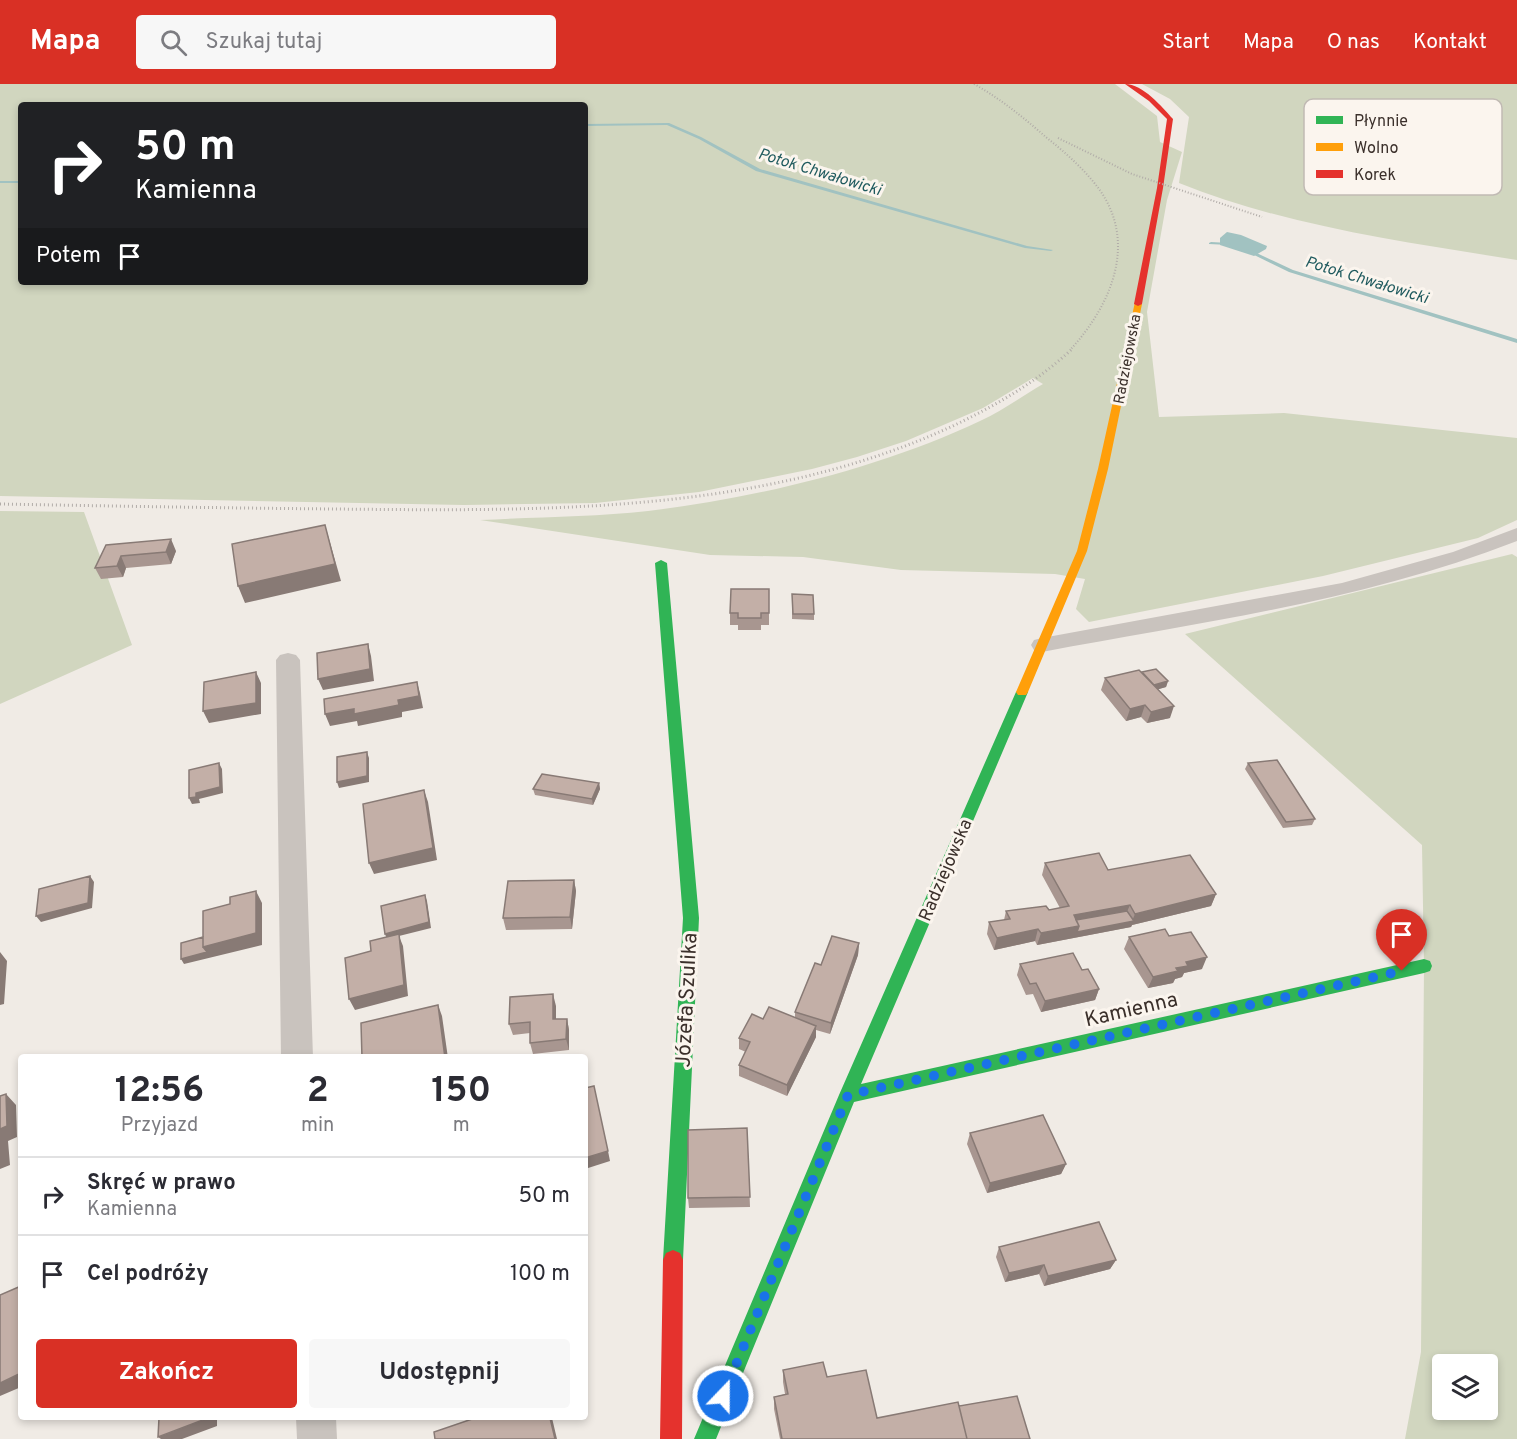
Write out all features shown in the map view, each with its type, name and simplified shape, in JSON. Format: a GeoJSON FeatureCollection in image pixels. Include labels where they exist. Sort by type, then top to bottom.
{"type":"FeatureCollection","features":[{"type":"Feature","properties":{"kind":"street","name":"Radziejowska"},"geometry":{"type":"LineString","coordinates":[[848,1095],[1082,551],[1121,393],[1157,199],[1165,171],[1170,119],[1151,100],[1128,84]]}},
{"type":"Feature","properties":{"kind":"street"},"geometry":{"type":"LineString","coordinates":[[1042,645],[1276,603],[1380,581],[1456,559],[1517,534]]}},
{"type":"Feature","properties":{"kind":"street","name":"Józefa Szulika"},"geometry":{"type":"LineString","coordinates":[[661,563],[691,918],[674,1211],[671,1439]]}},
{"type":"Feature","properties":{"kind":"street"},"geometry":{"type":"LineString","coordinates":[[288,660],[297,1054]]}},
{"type":"Feature","properties":{"kind":"street","name":"Kamienna"},"geometry":{"type":"LineString","coordinates":[[848,1095],[1424,966]]}},
{"type":"Feature","properties":{"kind":"street"},"geometry":{"type":"LineString","coordinates":[[705,1439],[848,1095]]}},
{"type":"Feature","properties":{"kind":"street"},"geometry":{"type":"LineString","coordinates":[[316,1420],[317,1439]]}},
{"type":"Feature","properties":{"kind":"green space"},"geometry":{"type":"Polygon","coordinates":[[[0,84],[1115,84],[1157,116],[1160,142],[1182,152],[1167,200],[1147,312],[1159,417],[1284,413],[1517,438],[1517,520],[1478,538],[1323,576],[1089,622],[1076,609],[1085,579],[1055,574],[901,570],[803,557],[710,555],[480,520],[648,511],[732,498],[818,479],[902,453],[980,421],[1043,384],[1033,378],[983,408],[906,441],[812,469],[699,492],[595,503],[464,505],[0,496],[0,84]]]}},
{"type":"Feature","properties":{"kind":"green space"},"geometry":{"type":"Polygon","coordinates":[[[1142,84],[1517,84],[1517,260],[1303,222],[1261,211],[1179,183],[1189,117],[1170,99],[1142,84]]]}},
{"type":"Feature","properties":{"kind":"green space"},"geometry":{"type":"Polygon","coordinates":[[[0,511],[84,512],[132,645],[0,704],[0,511]]]}},
{"type":"Feature","properties":{"kind":"green space"},"geometry":{"type":"Polygon","coordinates":[[[1512,554],[1517,557],[1517,1439],[1405,1439],[1421,1352],[1424,966],[1422,845],[1185,634],[1512,554]]]}},
{"type":"Feature","properties":{"kind":"water"},"geometry":{"type":"Polygon","coordinates":[[[1227,232],[1267,246],[1266,249],[1254,256],[1220,245],[1220,238],[1227,232]]]}},
{"type":"Feature","properties":{"kind":"building"},"geometry":{"type":"Polygon","coordinates":[[[325,525],[335,564],[238,586],[232,544],[325,525]]]}},
{"type":"Feature","properties":{"kind":"building"},"geometry":{"type":"Polygon","coordinates":[[[171,539],[166,552],[121,556],[117,566],[95,568],[106,545],[171,539]]]}},
{"type":"Feature","properties":{"kind":"building"},"geometry":{"type":"Polygon","coordinates":[[[731,589],[769,589],[769,613],[761,613],[761,618],[738,618],[738,613],[730,613],[731,589]]]}},
{"type":"Feature","properties":{"kind":"building"},"geometry":{"type":"Polygon","coordinates":[[[792,594],[813,595],[814,614],[793,614],[792,594]]]}},
{"type":"Feature","properties":{"kind":"building"},"geometry":{"type":"Polygon","coordinates":[[[368,644],[370,669],[318,679],[317,653],[368,644]]]}},
{"type":"Feature","properties":{"kind":"building"},"geometry":{"type":"Polygon","coordinates":[[[1156,669],[1168,681],[1154,685],[1142,672],[1156,669]]]}},
{"type":"Feature","properties":{"kind":"building"},"geometry":{"type":"Polygon","coordinates":[[[1139,670],[1174,706],[1151,712],[1145,705],[1130,709],[1105,678],[1139,670]]]}},
{"type":"Feature","properties":{"kind":"building"},"geometry":{"type":"Polygon","coordinates":[[[256,672],[256,703],[203,711],[204,682],[256,672]]]}},
{"type":"Feature","properties":{"kind":"building"},"geometry":{"type":"Polygon","coordinates":[[[417,682],[419,696],[398,700],[399,705],[354,714],[354,709],[325,714],[324,699],[417,682]]]}},
{"type":"Feature","properties":{"kind":"building"},"geometry":{"type":"Polygon","coordinates":[[[367,752],[367,776],[337,782],[337,757],[367,752]]]}},
{"type":"Feature","properties":{"kind":"building"},"geometry":{"type":"Polygon","coordinates":[[[1277,760],[1315,819],[1286,822],[1248,763],[1277,760]]]}},
{"type":"Feature","properties":{"kind":"building"},"geometry":{"type":"Polygon","coordinates":[[[219,763],[220,787],[196,793],[196,797],[189,798],[189,770],[219,763]]]}},
{"type":"Feature","properties":{"kind":"building"},"geometry":{"type":"Polygon","coordinates":[[[542,774],[599,783],[592,799],[533,789],[542,774]]]}},
{"type":"Feature","properties":{"kind":"building"},"geometry":{"type":"Polygon","coordinates":[[[424,790],[433,848],[369,863],[363,804],[424,790]]]}},
{"type":"Feature","properties":{"kind":"building"},"geometry":{"type":"Polygon","coordinates":[[[1099,853],[1108,870],[1190,855],[1216,894],[1135,914],[1130,905],[1074,915],[1079,926],[1041,933],[1038,929],[997,938],[989,922],[1010,919],[1006,911],[1046,906],[1049,910],[1069,906],[1045,863],[1099,853]]]}},
{"type":"Feature","properties":{"kind":"building"},"geometry":{"type":"Polygon","coordinates":[[[90,876],[88,903],[36,916],[39,889],[90,876]]]}},
{"type":"Feature","properties":{"kind":"building"},"geometry":{"type":"Polygon","coordinates":[[[574,880],[570,917],[503,918],[508,881],[574,880]]]}},
{"type":"Feature","properties":{"kind":"building"},"geometry":{"type":"Polygon","coordinates":[[[256,891],[256,933],[203,947],[203,911],[230,904],[230,897],[256,891]]]}},
{"type":"Feature","properties":{"kind":"building"},"geometry":{"type":"Polygon","coordinates":[[[425,895],[429,922],[385,934],[381,906],[425,895]]]}},
{"type":"Feature","properties":{"kind":"building"},"geometry":{"type":"Polygon","coordinates":[[[1127,911],[1134,921],[1077,932],[1079,926],[1076,920],[1127,911]]]}},
{"type":"Feature","properties":{"kind":"building"},"geometry":{"type":"Polygon","coordinates":[[[1165,929],[1169,936],[1191,932],[1207,957],[1186,962],[1188,966],[1176,968],[1178,971],[1153,977],[1129,937],[1165,929]]]}},
{"type":"Feature","properties":{"kind":"building"},"geometry":{"type":"Polygon","coordinates":[[[399,934],[404,985],[349,999],[345,958],[371,951],[370,941],[399,934]]]}},
{"type":"Feature","properties":{"kind":"building"},"geometry":{"type":"Polygon","coordinates":[[[832,936],[859,943],[831,1023],[795,1012],[815,963],[821,965],[832,936]]]}},
{"type":"Feature","properties":{"kind":"building"},"geometry":{"type":"Polygon","coordinates":[[[203,937],[203,947],[207,952],[181,959],[181,943],[203,937]]]}},
{"type":"Feature","properties":{"kind":"building"},"geometry":{"type":"Polygon","coordinates":[[[1073,953],[1082,970],[1088,969],[1099,989],[1045,1001],[1036,983],[1030,984],[1020,964],[1073,953]]]}},
{"type":"Feature","properties":{"kind":"building"},"geometry":{"type":"Polygon","coordinates":[[[553,994],[553,1019],[567,1019],[566,1039],[530,1043],[530,1022],[509,1024],[510,997],[553,994]]]}},
{"type":"Feature","properties":{"kind":"building"},"geometry":{"type":"Polygon","coordinates":[[[438,1005],[444,1054],[362,1054],[361,1023],[438,1005]]]}},
{"type":"Feature","properties":{"kind":"building"},"geometry":{"type":"Polygon","coordinates":[[[769,1007],[816,1026],[787,1085],[739,1065],[750,1042],[739,1038],[752,1014],[763,1019],[769,1007]]]}},
{"type":"Feature","properties":{"kind":"building"},"geometry":{"type":"Polygon","coordinates":[[[594,1086],[608,1151],[588,1157],[588,1087],[594,1086]]]}},
{"type":"Feature","properties":{"kind":"building"},"geometry":{"type":"Polygon","coordinates":[[[6,1094],[7,1126],[0,1129],[0,1096],[6,1094]]]}},
{"type":"Feature","properties":{"kind":"building"},"geometry":{"type":"Polygon","coordinates":[[[1043,1115],[1066,1164],[990,1183],[970,1133],[1043,1115]]]}},
{"type":"Feature","properties":{"kind":"building"},"geometry":{"type":"Polygon","coordinates":[[[747,1128],[750,1197],[688,1198],[688,1130],[747,1128]]]}},
{"type":"Feature","properties":{"kind":"building"},"geometry":{"type":"Polygon","coordinates":[[[1099,1222],[1116,1260],[1048,1276],[1044,1265],[1009,1273],[999,1247],[1099,1222]]]}},
{"type":"Feature","properties":{"kind":"building"},"geometry":{"type":"Polygon","coordinates":[[[18,1287],[18,1374],[0,1383],[0,1295],[18,1287]]]}},
{"type":"Feature","properties":{"kind":"building"},"geometry":{"type":"Polygon","coordinates":[[[823,1362],[827,1377],[866,1370],[877,1418],[958,1402],[967,1439],[782,1439],[774,1397],[788,1394],[783,1370],[823,1362]]]}},
{"type":"Feature","properties":{"kind":"building"},"geometry":{"type":"Polygon","coordinates":[[[1017,1396],[1030,1439],[967,1439],[959,1406],[1017,1396]]]}},
{"type":"Feature","properties":{"kind":"building"},"geometry":{"type":"Polygon","coordinates":[[[159,1420],[203,1420],[158,1437],[159,1420]]]}},
{"type":"Feature","properties":{"kind":"building"},"geometry":{"type":"Polygon","coordinates":[[[469,1420],[550,1420],[555,1439],[435,1439],[434,1432],[469,1420]]]}},
{"type":"Feature","properties":{"kind":"waterway","name":"Potok Chwałowicki"},"geometry":{"type":"LineString","coordinates":[[588,125],[668,124],[700,138],[758,170],[1027,247],[1051,250]]}},
{"type":"Feature","properties":{"kind":"waterway","name":"Potok Chwałowicki"},"geometry":{"type":"LineString","coordinates":[[0,182],[18,182]]}},
{"type":"Feature","properties":{"kind":"waterway","name":"Potok Chwałowicki"},"geometry":{"type":"LineString","coordinates":[[1211,243],[1229,244]]}},
{"type":"Feature","properties":{"kind":"waterway","name":"Potok Chwałowicki"},"geometry":{"type":"LineString","coordinates":[[1248,250],[1291,271],[1517,341]]}},
{"type":"Feature","properties":{"kind":"railway"},"geometry":{"type":"LineString","coordinates":[[974,84],[1012,109],[1068,156],[1094,182],[1111,210],[1117,231],[1118,252],[1115,273],[1098,313],[1071,349]]}},
{"type":"Feature","properties":{"kind":"railway"},"geometry":{"type":"LineString","coordinates":[[1058,138],[1132,174],[1262,217]]}},
{"type":"Feature","properties":{"kind":"railway"},"geometry":{"type":"LineString","coordinates":[[0,504],[292,509],[492,509],[572,507],[652,501],[730,491],[808,476],[883,454],[957,424],[1018,390],[1046,371],[1073,348]]}},
{"type":"Feature","properties":{"kind":"traffic: fast"},"geometry":{"type":"LineString","coordinates":[[661,563],[691,918],[673,1260]]}},
{"type":"Feature","properties":{"kind":"traffic: fast"},"geometry":{"type":"LineString","coordinates":[[705,1439],[848,1095],[1022,692]]}},
{"type":"Feature","properties":{"kind":"traffic: fast"},"geometry":{"type":"LineString","coordinates":[[848,1095],[1424,966]]}},
{"type":"Feature","properties":{"kind":"traffic: slow"},"geometry":{"type":"LineString","coordinates":[[1022,692],[1082,551],[1103,469],[1138,304]]}},
{"type":"Feature","properties":{"kind":"traffic: jam"},"geometry":{"type":"LineString","coordinates":[[1128,84],[1151,100],[1170,119],[1160,188],[1138,304]]}},
{"type":"Feature","properties":{"kind":"traffic: jam"},"geometry":{"type":"LineString","coordinates":[[671,1439],[673,1260]]}},
{"type":"Feature","properties":{"kind":"route"},"geometry":{"type":"LineString","coordinates":[[723,1396],[848,1095],[1402,971]]}}]}
